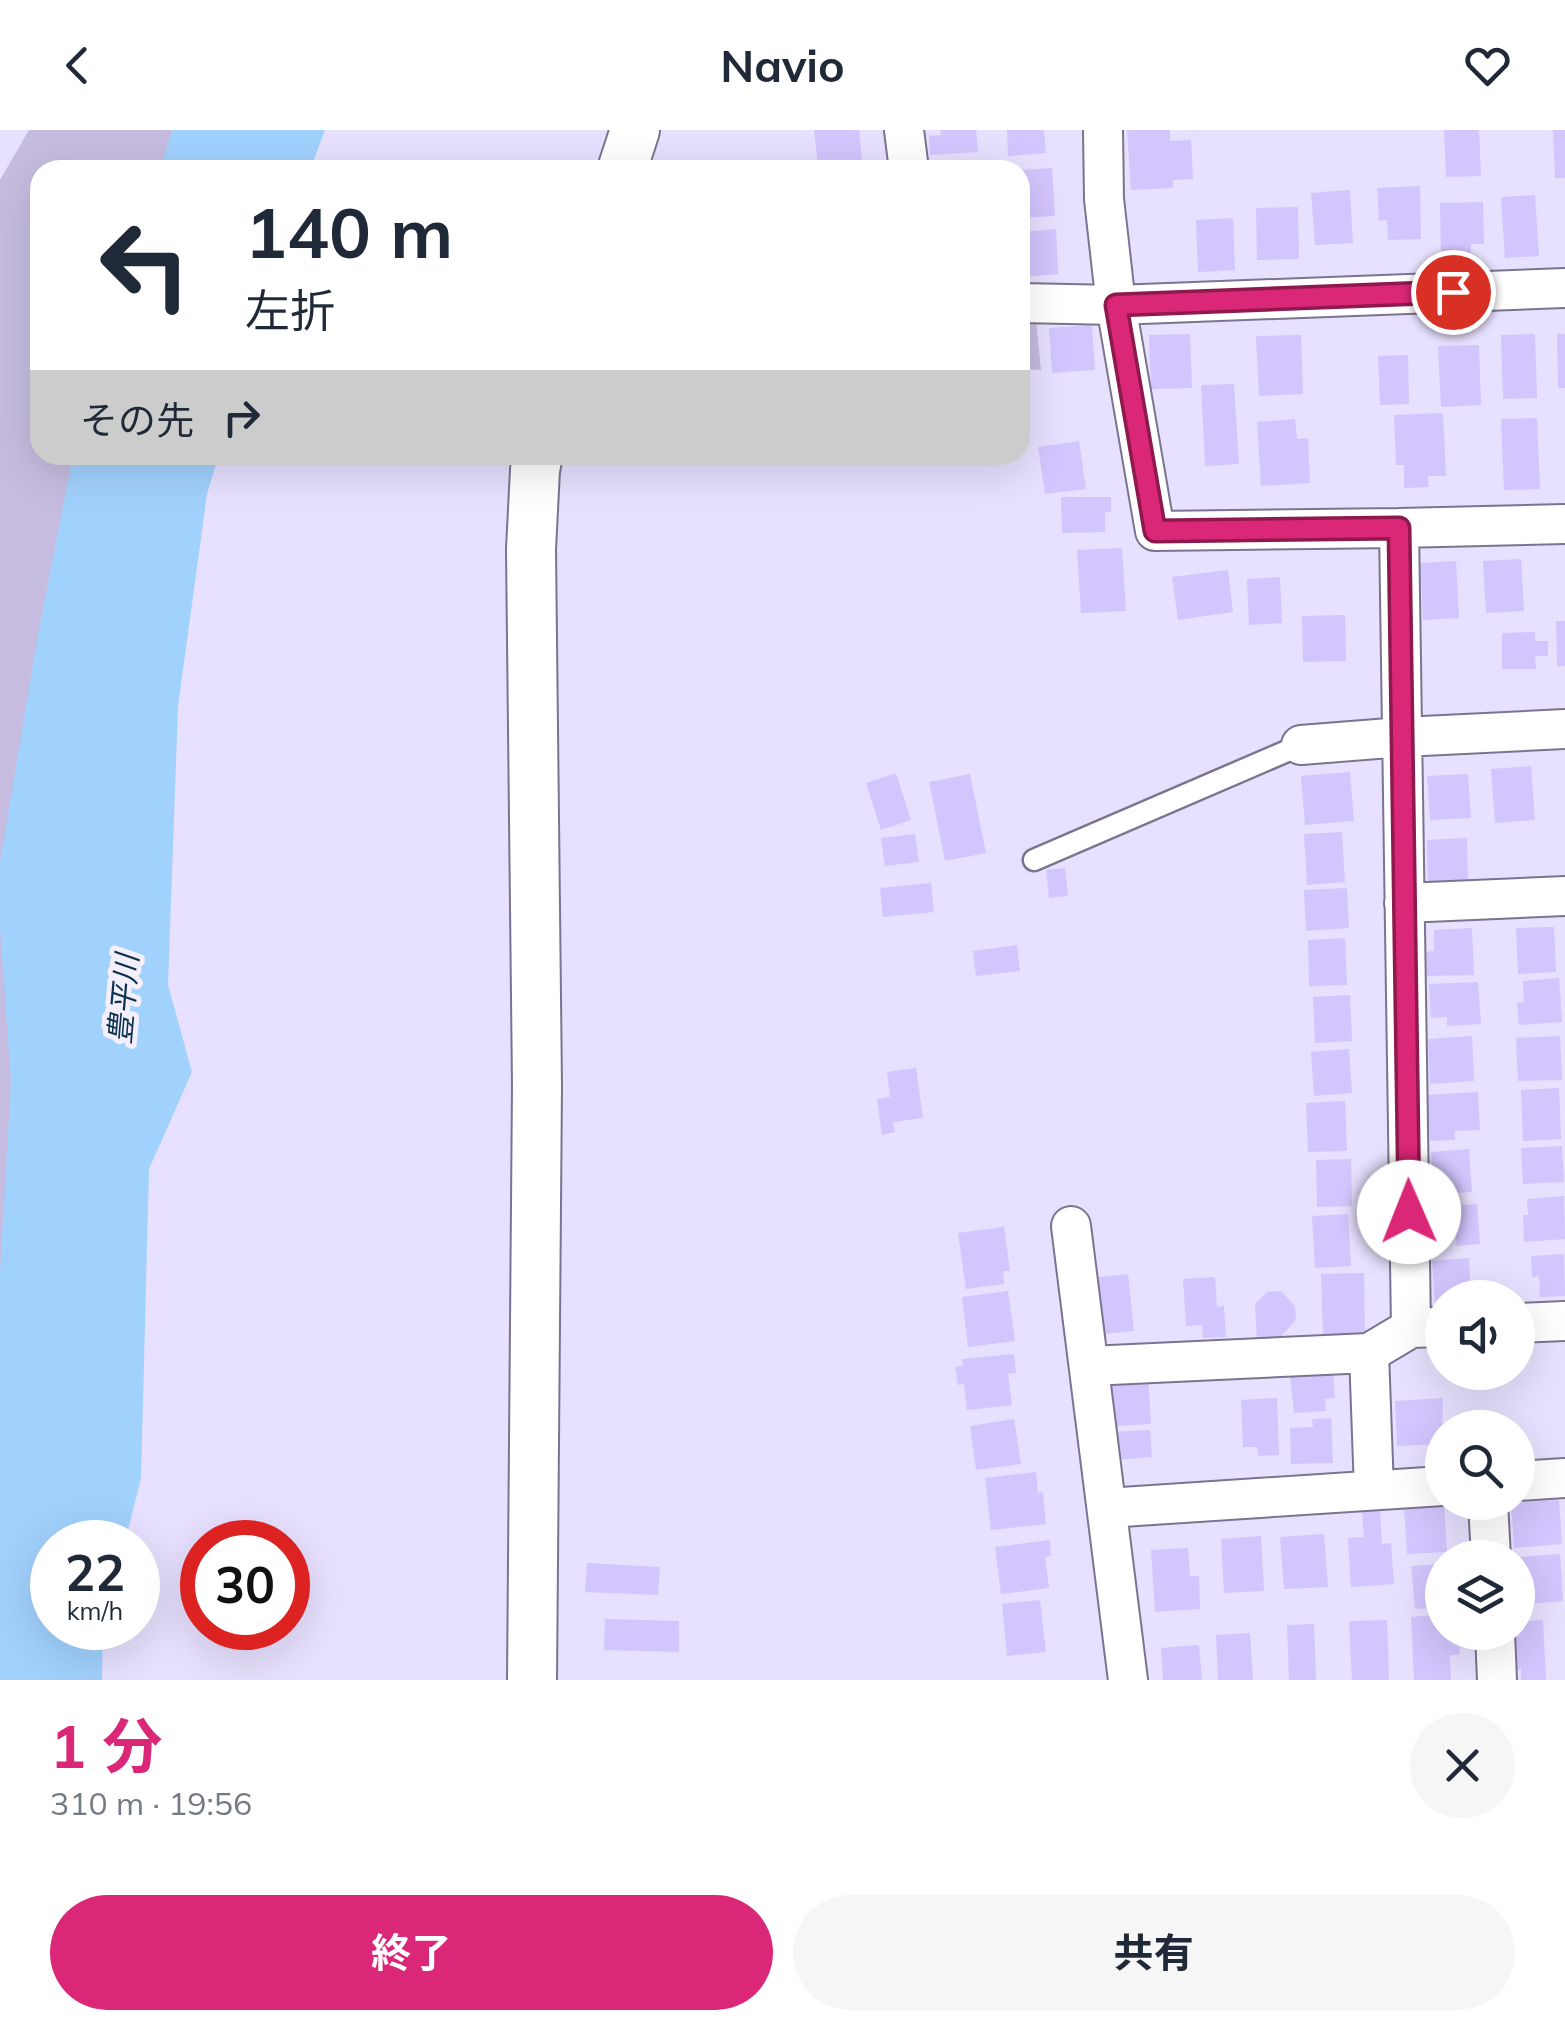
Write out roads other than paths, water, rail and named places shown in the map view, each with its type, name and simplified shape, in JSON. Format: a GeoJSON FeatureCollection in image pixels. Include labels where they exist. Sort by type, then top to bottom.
{"type":"FeatureCollection","features":[{"type":"Feature","properties":{"kind":"street"},"geometry":{"type":"LineString","coordinates":[[625,160],[635,130]]}},
{"type":"Feature","properties":{"kind":"street"},"geometry":{"type":"LineString","coordinates":[[904,130],[907,160]]}},
{"type":"Feature","properties":{"kind":"street"},"geometry":{"type":"LineString","coordinates":[[1103,130],[1104,198],[1116,305],[1155,531],[1565,524]]}},
{"type":"Feature","properties":{"kind":"street"},"geometry":{"type":"LineString","coordinates":[[1030,302],[1116,305],[1565,288]]}},
{"type":"Feature","properties":{"kind":"street"},"geometry":{"type":"LineString","coordinates":[[532,1680],[537,1086],[531,548],[536,465]]}},
{"type":"Feature","properties":{"kind":"street"},"geometry":{"type":"LineString","coordinates":[[1399,528],[1404,903],[1425,1290]]}},
{"type":"Feature","properties":{"kind":"street"},"geometry":{"type":"LineString","coordinates":[[1301,745],[1565,729]]}},
{"type":"Feature","properties":{"kind":"street"},"geometry":{"type":"LineString","coordinates":[[1404,903],[1565,896]]}},
{"type":"Feature","properties":{"kind":"street"},"geometry":{"type":"LineString","coordinates":[[1072,1226],[1128,1680]]}},
{"type":"Feature","properties":{"kind":"street"},"geometry":{"type":"LineString","coordinates":[[1535,1322],[1565,1321]]}},
{"type":"Feature","properties":{"kind":"street"},"geometry":{"type":"LineString","coordinates":[[1089,1366],[1368,1354],[1425,1328]]}},
{"type":"Feature","properties":{"kind":"street"},"geometry":{"type":"LineString","coordinates":[[1368,1354],[1374,1490]]}},
{"type":"Feature","properties":{"kind":"street"},"geometry":{"type":"LineString","coordinates":[[1535,1481],[1565,1478]]}},
{"type":"Feature","properties":{"kind":"street"},"geometry":{"type":"LineString","coordinates":[[1107,1508],[1425,1487]]}},
{"type":"Feature","properties":{"kind":"street"},"geometry":{"type":"LineString","coordinates":[[1496,1650],[1497,1680]]}},
{"type":"Feature","properties":{"kind":"lane"},"geometry":{"type":"LineString","coordinates":[[1034,860],[1301,745]]}},
{"type":"Feature","properties":{"kind":"water"},"geometry":{"type":"Polygon","coordinates":[[[172,130],[325,130],[314,160],[163,160],[172,130]]]}},
{"type":"Feature","properties":{"kind":"water","name":"豊平川"},"geometry":{"type":"Polygon","coordinates":[[[71,465],[216,465],[207,494],[178,706],[168,985],[192,1072],[149,1169],[141,1478],[130,1520],[30,1520],[30,1650],[103,1650],[102,1680],[0,1680],[0,1271],[11,1082],[0,927],[0,862],[71,465]]]}}]}
